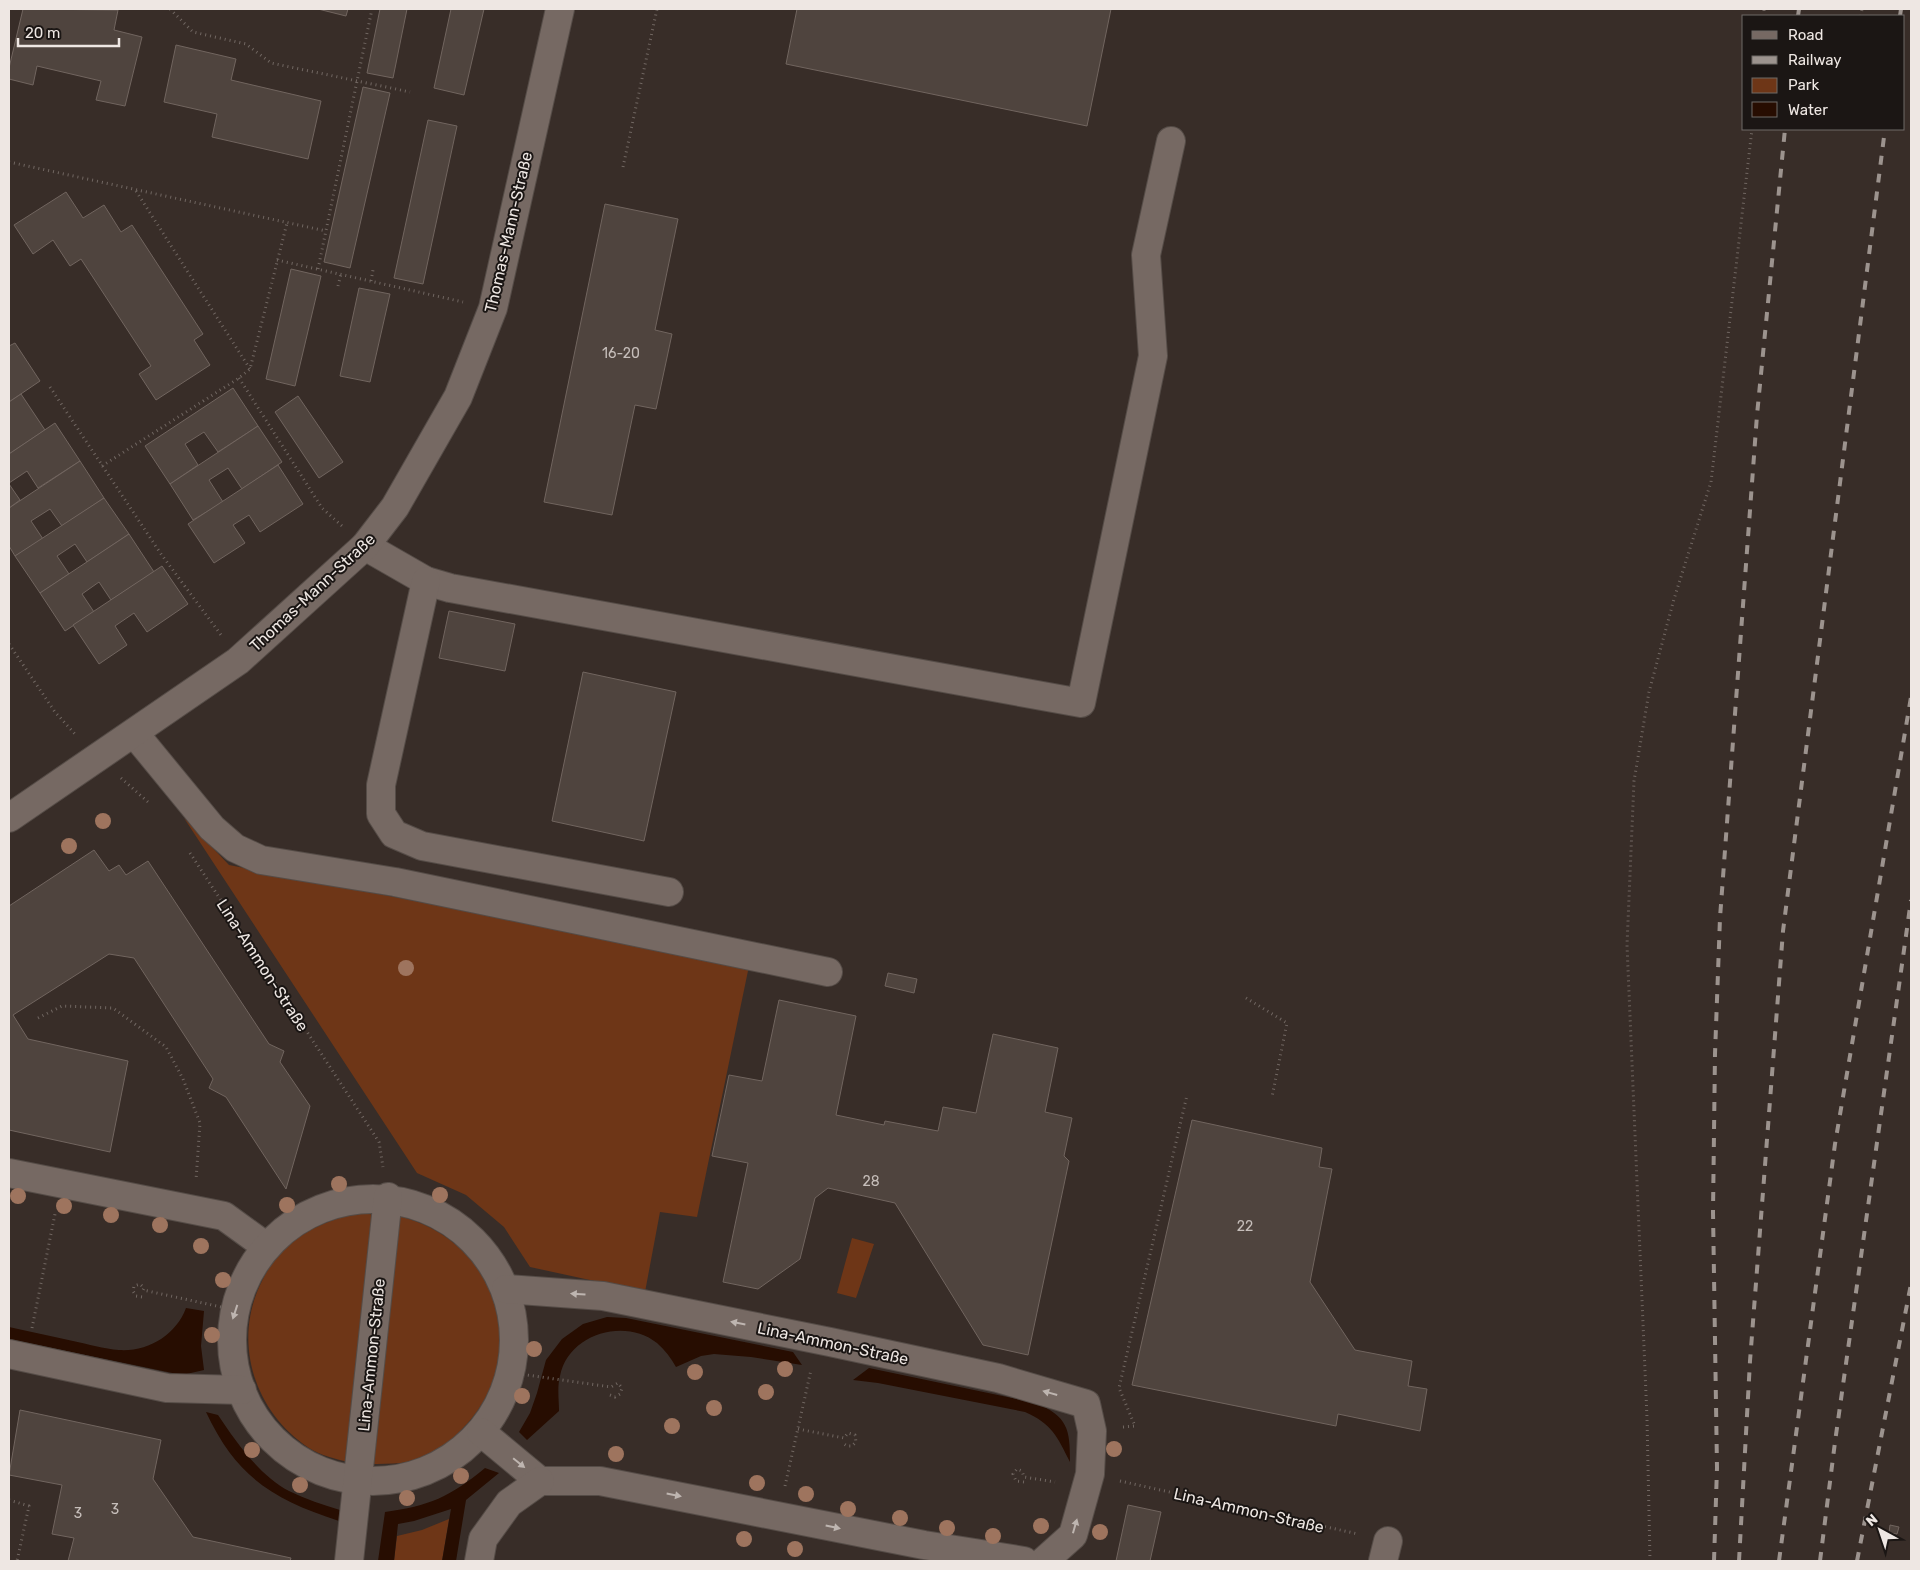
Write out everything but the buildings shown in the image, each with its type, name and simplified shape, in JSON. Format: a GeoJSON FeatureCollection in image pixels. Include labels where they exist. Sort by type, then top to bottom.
{"type":"FeatureCollection","features":[{"type":"Feature","properties":{"kind":"street","name":"Thomas-Mann-Straße"},"geometry":{"type":"LineString","coordinates":[[9,818],[238,661],[366,546],[395,508],[458,397],[493,308],[560,9]]}},
{"type":"Feature","properties":{"kind":"street"},"geometry":{"type":"LineString","coordinates":[[366,546],[426,581],[450,588],[1081,703],[1153,356],[1146,255],[1171,141]]}},
{"type":"Feature","properties":{"kind":"street"},"geometry":{"type":"LineString","coordinates":[[426,581],[381,785],[381,814],[394,834],[422,846],[669,892]]}},
{"type":"Feature","properties":{"kind":"street"},"geometry":{"type":"LineString","coordinates":[[134,733],[212,828],[235,848],[261,860],[404,884],[828,972]]}},
{"type":"Feature","properties":{"kind":"street"},"geometry":{"type":"LineString","coordinates":[[9,1174],[224,1216],[264,1245]]}},
{"type":"Feature","properties":{"kind":"street"},"geometry":{"type":"LineString","coordinates":[[388,1198],[446,1220],[482,1252],[506,1289],[515,1331],[513,1373],[481,1432],[454,1458],[406,1478],[358,1482],[307,1467],[263,1428],[242,1390],[230,1327],[246,1275],[264,1245],[310,1215],[342,1202],[388,1198]]}},
{"type":"Feature","properties":{"kind":"street","name":"Lina-Ammon-Straße"},"geometry":{"type":"LineString","coordinates":[[350,1561],[388,1198]]}},
{"type":"Feature","properties":{"kind":"street","name":"Lina-Ammon-Straße"},"geometry":{"type":"LineString","coordinates":[[506,1289],[603,1296],[818,1339],[998,1378],[1086,1404],[1092,1431],[1090,1474],[1073,1535],[1044,1561]]}},
{"type":"Feature","properties":{"kind":"street"},"geometry":{"type":"LineString","coordinates":[[17,1356],[167,1388],[242,1390]]}},
{"type":"Feature","properties":{"kind":"street"},"geometry":{"type":"LineString","coordinates":[[481,1432],[540,1480]]}},
{"type":"Feature","properties":{"kind":"street"},"geometry":{"type":"LineString","coordinates":[[479,1561],[483,1539],[509,1503],[540,1480],[600,1481],[924,1545],[1024,1561]]}},
{"type":"Feature","properties":{"kind":"path"},"geometry":{"type":"LineString","coordinates":[[170,9],[193,32],[246,44],[271,63],[410,92]]}},
{"type":"Feature","properties":{"kind":"path"},"geometry":{"type":"LineString","coordinates":[[318,269],[372,9]]}},
{"type":"Feature","properties":{"kind":"path"},"geometry":{"type":"LineString","coordinates":[[623,167],[657,9]]}},
{"type":"Feature","properties":{"kind":"path"},"geometry":{"type":"LineString","coordinates":[[1650,1561],[1647,1418],[1627,945],[1634,781],[1649,692],[1674,599],[1711,482],[1752,130]]}},
{"type":"Feature","properties":{"kind":"path"},"geometry":{"type":"LineString","coordinates":[[9,162],[326,231]]}},
{"type":"Feature","properties":{"kind":"path"},"geometry":{"type":"LineString","coordinates":[[135,190],[250,368]]}},
{"type":"Feature","properties":{"kind":"path"},"geometry":{"type":"LineString","coordinates":[[102,466],[239,378],[250,368],[286,223]]}},
{"type":"Feature","properties":{"kind":"path"},"geometry":{"type":"LineString","coordinates":[[277,260],[493,308]]}},
{"type":"Feature","properties":{"kind":"path"},"geometry":{"type":"LineString","coordinates":[[371,281],[373,270]]}},
{"type":"Feature","properties":{"kind":"path"},"geometry":{"type":"LineString","coordinates":[[338,286],[341,274]]}},
{"type":"Feature","properties":{"kind":"path"},"geometry":{"type":"LineString","coordinates":[[239,378],[322,508],[366,546]]}},
{"type":"Feature","properties":{"kind":"path"},"geometry":{"type":"LineString","coordinates":[[50,387],[161,554],[238,661]]}},
{"type":"Feature","properties":{"kind":"path"},"geometry":{"type":"LineString","coordinates":[[9,644],[55,712],[97,757],[149,804]]}},
{"type":"Feature","properties":{"kind":"path","name":"Lina-Ammon-Straße"},"geometry":{"type":"LineString","coordinates":[[187,848],[379,1142],[388,1198]]}},
{"type":"Feature","properties":{"kind":"path"},"geometry":{"type":"LineString","coordinates":[[1246,998],[1287,1023],[1272,1098]]}},
{"type":"Feature","properties":{"kind":"path"},"geometry":{"type":"LineString","coordinates":[[38,1018],[62,1006],[113,1008],[166,1047],[183,1079],[200,1123],[194,1210]]}},
{"type":"Feature","properties":{"kind":"path"},"geometry":{"type":"LineString","coordinates":[[1092,1431],[1135,1426],[1119,1388],[1187,1094]]}},
{"type":"Feature","properties":{"kind":"path"},"geometry":{"type":"LineString","coordinates":[[17,1356],[61,1184]]}},
{"type":"Feature","properties":{"kind":"path"},"geometry":{"type":"LineString","coordinates":[[142,1297],[136,1296],[133,1291],[134,1286],[140,1284],[144,1290],[236,1310]]}},
{"type":"Feature","properties":{"kind":"path"},"geometry":{"type":"LineString","coordinates":[[779,1516],[818,1339]]}},
{"type":"Feature","properties":{"kind":"path"},"geometry":{"type":"LineString","coordinates":[[513,1373],[611,1387],[618,1383],[622,1388],[620,1394],[615,1397],[610,1395]]}},
{"type":"Feature","properties":{"kind":"path"},"geometry":{"type":"LineString","coordinates":[[798,1429],[844,1438],[848,1433],[855,1435],[856,1442],[852,1446],[844,1444]]}},
{"type":"Feature","properties":{"kind":"path"},"geometry":{"type":"LineString","coordinates":[[1024,1476],[1022,1471],[1017,1470],[1013,1474],[1016,1481],[1024,1482]]}},
{"type":"Feature","properties":{"kind":"path","name":"Lina-Ammon-Straße"},"geometry":{"type":"LineString","coordinates":[[1090,1474],[1385,1551]]}},
{"type":"Feature","properties":{"kind":"path"},"geometry":{"type":"LineString","coordinates":[[9,1500],[29,1506],[17,1561]]}},
{"type":"Feature","properties":{"kind":"green space"},"geometry":{"type":"Polygon","coordinates":[[[184,818],[229,865],[749,966],[697,1217],[660,1212],[645,1292],[530,1267],[504,1227],[466,1195],[417,1173],[184,818]]]}},
{"type":"Feature","properties":{"kind":"green space"},"geometry":{"type":"Polygon","coordinates":[[[362,1213],[376,1215],[348,1462],[323,1455],[309,1448],[290,1433],[274,1415],[253,1373],[249,1350],[249,1327],[253,1304],[262,1281],[281,1252],[299,1237],[318,1226],[362,1213]]]}},
{"type":"Feature","properties":{"kind":"green space"},"geometry":{"type":"Polygon","coordinates":[[[397,1216],[431,1228],[459,1248],[480,1273],[494,1302],[500,1334],[497,1367],[485,1399],[463,1428],[440,1450],[432,1455],[409,1462],[369,1464],[397,1216]]]}},
{"type":"Feature","properties":{"kind":"green space"},"geometry":{"type":"Polygon","coordinates":[[[852,1238],[874,1244],[856,1298],[837,1293],[852,1238]]]}},
{"type":"Feature","properties":{"kind":"green space"},"geometry":{"type":"Polygon","coordinates":[[[449,1519],[442,1561],[394,1561],[397,1536],[422,1530],[449,1519]]]}},
{"type":"Feature","properties":{"kind":"water"},"geometry":{"type":"Polygon","coordinates":[[[186,1308],[204,1311],[201,1346],[204,1370],[182,1375],[9,1339],[9,1327],[108,1349],[130,1350],[150,1345],[168,1334],[181,1318],[186,1308]]]}},
{"type":"Feature","properties":{"kind":"water"},"geometry":{"type":"Polygon","coordinates":[[[607,1317],[626,1318],[793,1352],[802,1365],[751,1357],[714,1354],[701,1356],[676,1367],[668,1354],[657,1343],[644,1335],[629,1331],[614,1331],[600,1334],[586,1340],[574,1349],[565,1361],[559,1380],[559,1411],[527,1440],[519,1432],[530,1413],[546,1360],[562,1339],[583,1324],[607,1317]]]}},
{"type":"Feature","properties":{"kind":"water"},"geometry":{"type":"Polygon","coordinates":[[[869,1368],[1036,1403],[1047,1408],[1055,1413],[1065,1425],[1068,1433],[1070,1462],[1048,1426],[1025,1412],[878,1383],[853,1380],[869,1368]]]}},
{"type":"Feature","properties":{"kind":"water"},"geometry":{"type":"Polygon","coordinates":[[[206,1412],[218,1415],[249,1457],[268,1477],[289,1491],[314,1502],[340,1510],[339,1521],[295,1504],[259,1483],[244,1470],[231,1454],[206,1412]]]}},
{"type":"Feature","properties":{"kind":"water"},"geometry":{"type":"Polygon","coordinates":[[[485,1468],[499,1473],[466,1500],[456,1561],[442,1561],[451,1509],[398,1524],[394,1561],[378,1561],[385,1512],[414,1507],[438,1499],[461,1486],[485,1468]]]}},
{"type":"Feature","properties":{"kind":"railway"},"geometry":{"type":"LineString","coordinates":[[1798,15],[1799,9]]}},
{"type":"Feature","properties":{"kind":"railway"},"geometry":{"type":"LineString","coordinates":[[1900,15],[1901,9]]}},
{"type":"Feature","properties":{"kind":"railway"},"geometry":{"type":"LineString","coordinates":[[1714,1561],[1717,1468],[1713,1212],[1715,1054],[1720,918],[1757,415],[1785,130]]}},
{"type":"Feature","properties":{"kind":"railway"},"geometry":{"type":"LineString","coordinates":[[1739,1561],[1750,1361],[1783,931],[1885,130]]}},
{"type":"Feature","properties":{"kind":"railway"},"geometry":{"type":"LineString","coordinates":[[1779,1561],[1835,1144],[1911,697]]}},
{"type":"Feature","properties":{"kind":"railway"},"geometry":{"type":"LineString","coordinates":[[1820,1561],[1911,900]]}},
{"type":"Feature","properties":{"kind":"railway"},"geometry":{"type":"LineString","coordinates":[[1857,1561],[1911,1284]]}}]}
